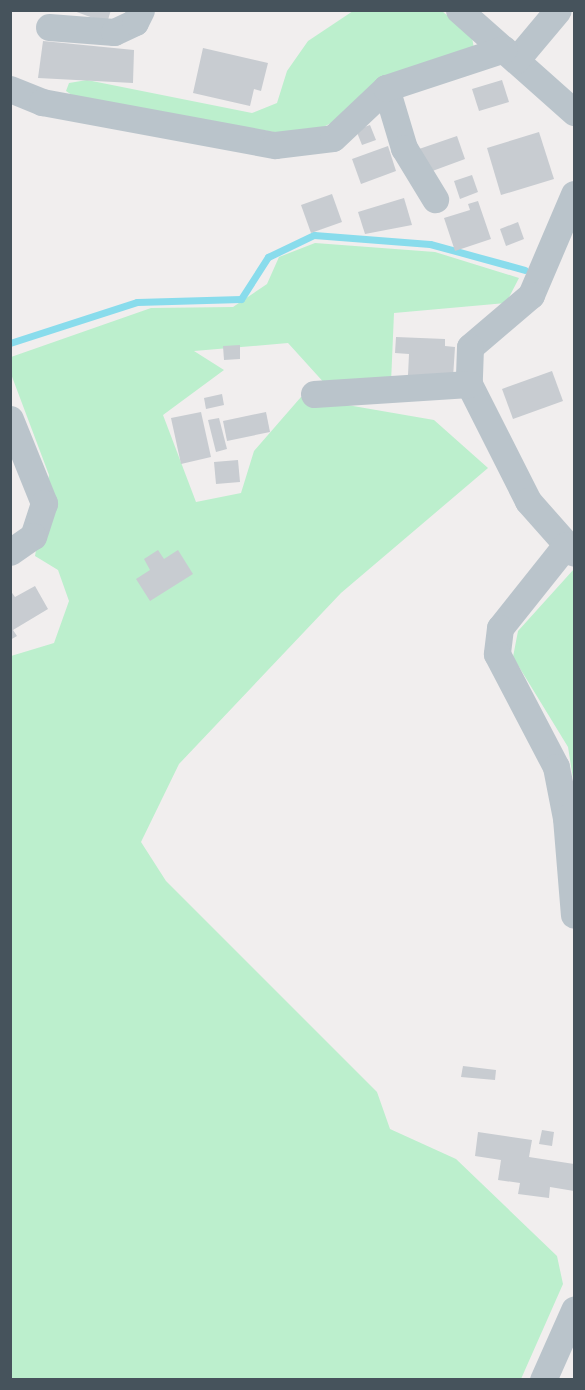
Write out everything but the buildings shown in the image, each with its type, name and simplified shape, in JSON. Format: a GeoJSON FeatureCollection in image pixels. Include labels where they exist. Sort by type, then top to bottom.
{"type":"FeatureCollection","features":[{"type":"Feature","properties":{"kind":"street"},"geometry":{"type":"LineString","coordinates":[[49,27],[114,32],[135,22],[141,10]]}},
{"type":"Feature","properties":{"kind":"street"},"geometry":{"type":"LineString","coordinates":[[459,10],[574,112]]}},
{"type":"Feature","properties":{"kind":"street"},"geometry":{"type":"LineString","coordinates":[[10,89],[42,102],[275,145],[333,138],[386,88],[510,55],[558,10]]}},
{"type":"Feature","properties":{"kind":"street"},"geometry":{"type":"LineString","coordinates":[[386,88],[404,148],[435,199]]}},
{"type":"Feature","properties":{"kind":"street"},"geometry":{"type":"LineString","coordinates":[[574,194],[531,294],[470,346],[469,384],[528,501],[570,549],[500,628],[497,654],[556,767],[574,915]]}},
{"type":"Feature","properties":{"kind":"street"},"geometry":{"type":"LineString","coordinates":[[314,394],[469,384]]}},
{"type":"Feature","properties":{"kind":"street"},"geometry":{"type":"LineString","coordinates":[[10,419],[19,470],[44,503],[33,536],[10,552]]}},
{"type":"Feature","properties":{"kind":"street"},"geometry":{"type":"LineString","coordinates":[[543,1380],[574,1310]]}},
{"type":"Feature","properties":{"kind":"green space"},"geometry":{"type":"Polygon","coordinates":[[[353,11],[442,11],[472,37],[474,49],[304,137],[79,100],[66,91],[69,83],[87,80],[252,113],[277,103],[287,71],[308,41],[353,11]]]}},
{"type":"Feature","properties":{"kind":"green space"},"geometry":{"type":"Polygon","coordinates":[[[315,243],[435,252],[519,278],[506,303],[394,313],[391,383],[327,386],[288,343],[194,351],[224,370],[163,415],[196,502],[241,493],[254,451],[301,397],[434,420],[488,468],[341,593],[179,764],[141,842],[166,881],[377,1092],[390,1129],[456,1159],[557,1256],[563,1284],[521,1379],[11,1379],[11,656],[54,643],[69,601],[58,570],[35,556],[49,475],[11,374],[11,357],[151,308],[233,307],[267,284],[279,257],[315,243]]]}},
{"type":"Feature","properties":{"kind":"green space"},"geometry":{"type":"Polygon","coordinates":[[[574,569],[574,785],[568,747],[513,657],[518,631],[574,569]]]}},
{"type":"Feature","properties":{"kind":"waterway"},"geometry":{"type":"LineString","coordinates":[[10,343],[137,302],[241,299],[268,257],[314,235],[430,244],[525,270]]}}]}
